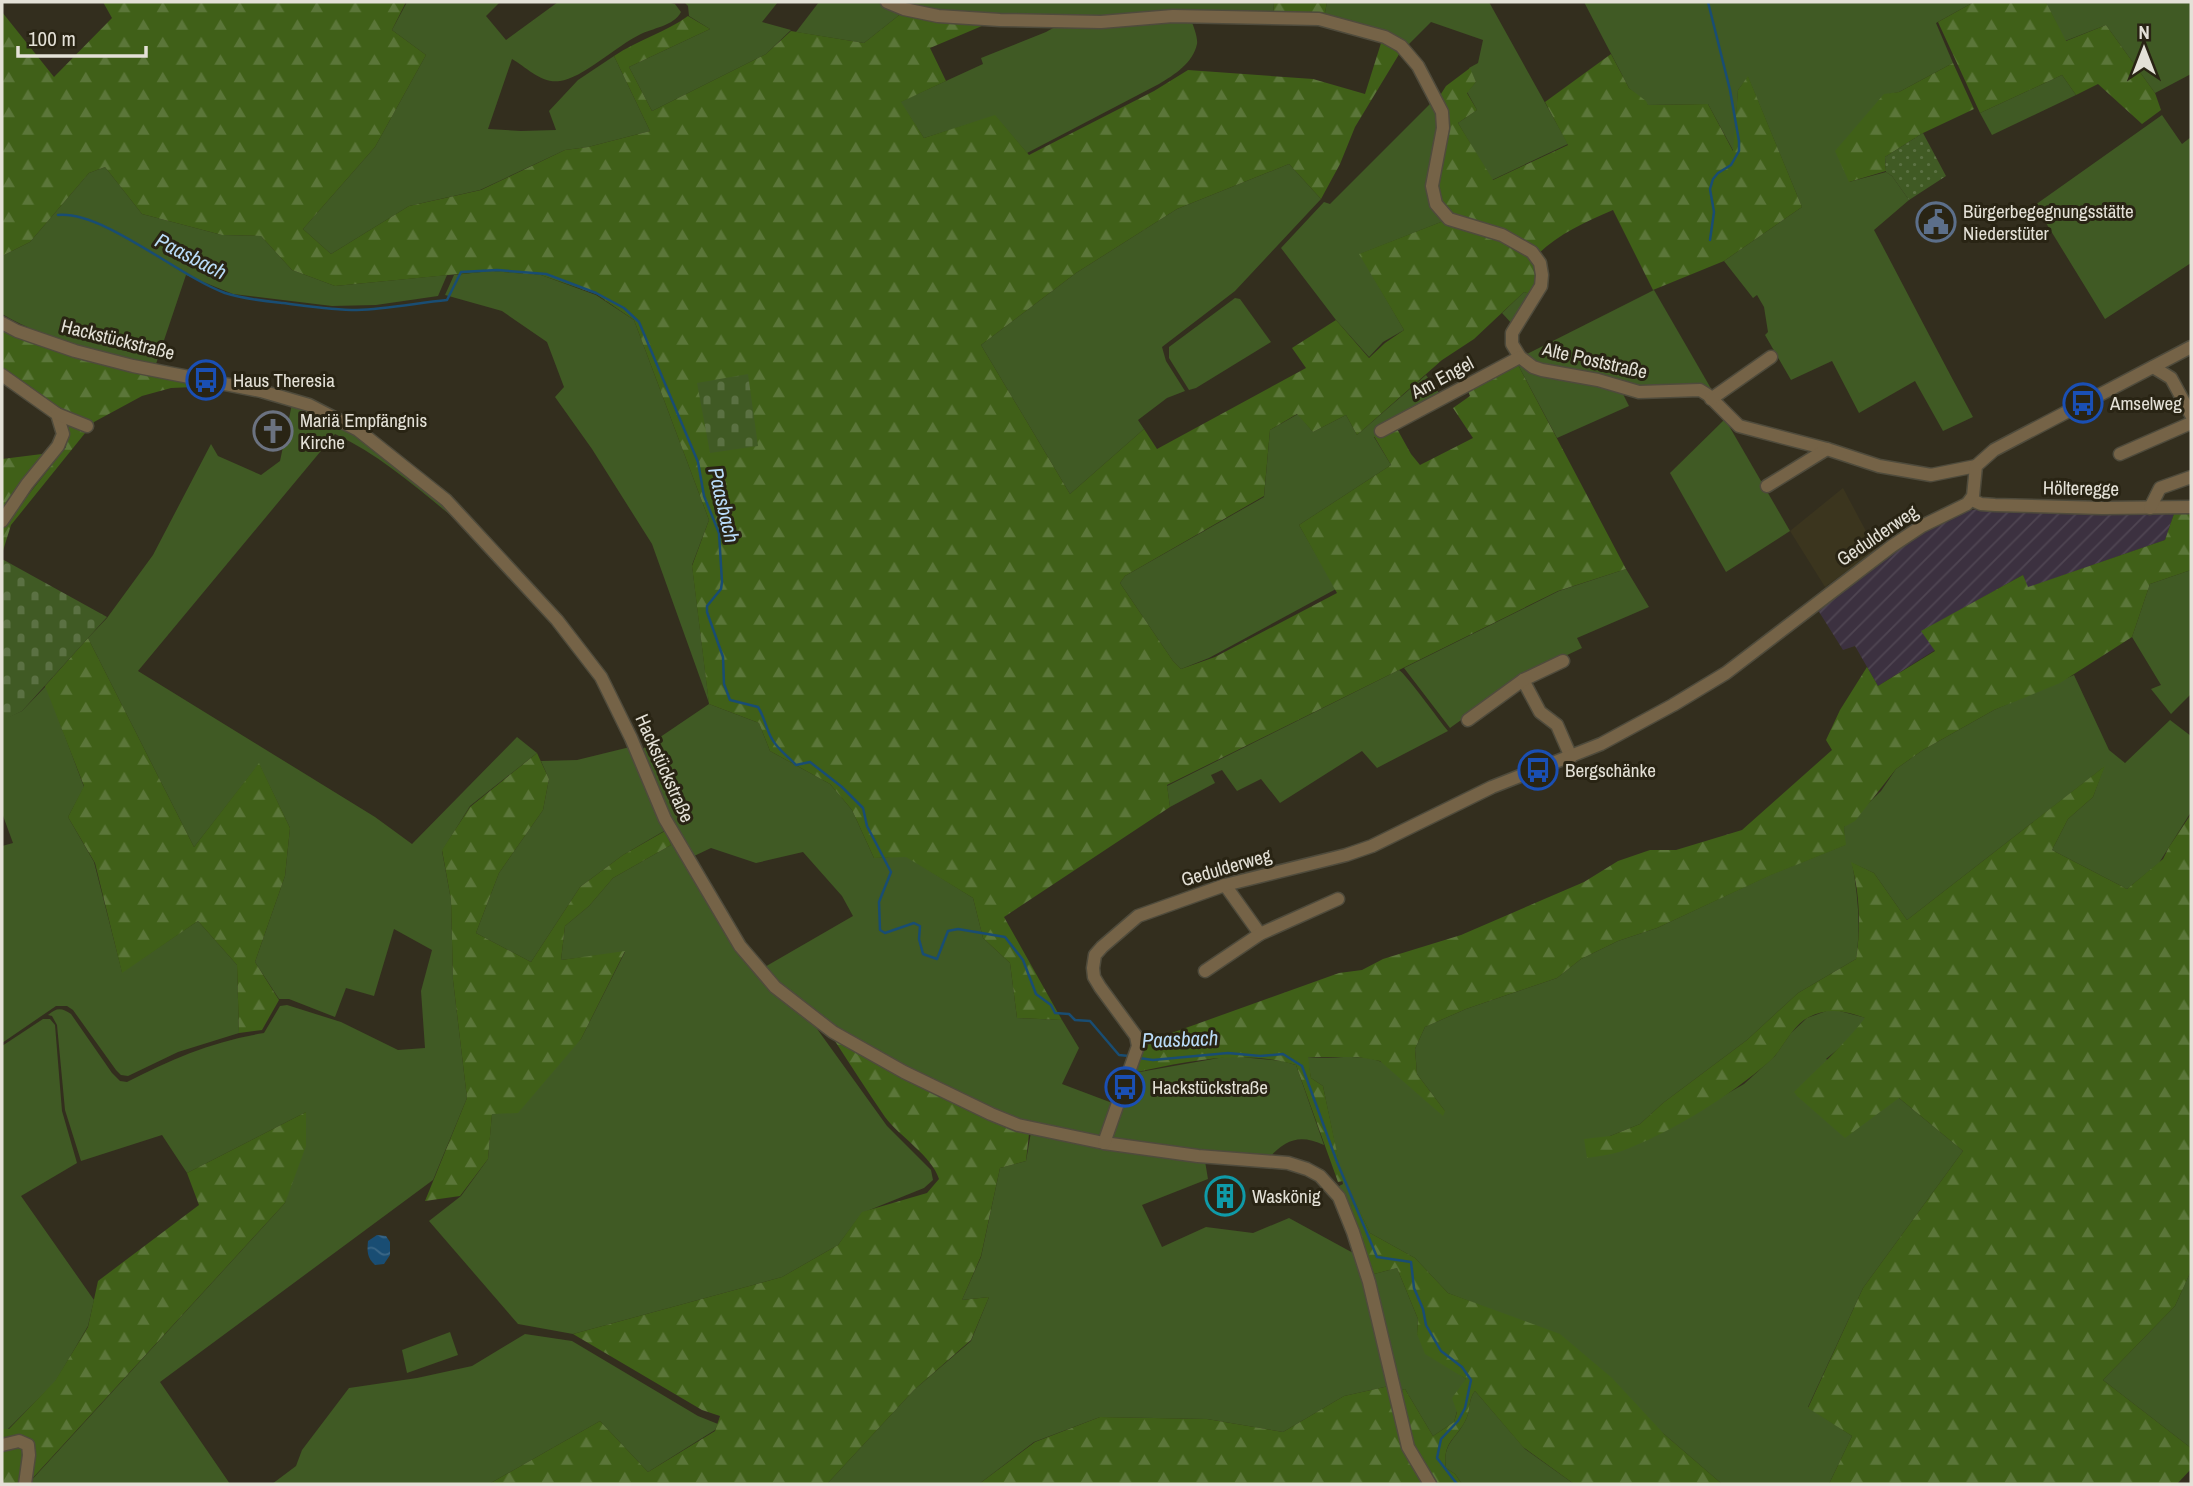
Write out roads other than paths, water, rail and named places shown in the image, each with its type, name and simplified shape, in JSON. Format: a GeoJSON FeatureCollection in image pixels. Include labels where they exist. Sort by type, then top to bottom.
{"type":"FeatureCollection","features":[{"type":"Feature","properties":{"kind":"street","name":"Alte Poststraße"},"geometry":{"type":"LineString","coordinates":[[887,2],[904,9],[938,16],[1000,20],[1101,22],[1173,16],[1319,19],[1373,32],[1397,44],[1418,66],[1442,112],[1443,128],[1432,186],[1436,204],[1449,219],[1502,235],[1532,252],[1540,263],[1541,286],[1512,333],[1512,344],[1520,357],[1533,367],[1598,380],[1639,392],[1705,392],[1739,426],[1879,466],[1931,475],[1976,466]]}},
{"type":"Feature","properties":{"kind":"street","name":"Hackstückstraße"},"geometry":{"type":"LineString","coordinates":[[2,323],[75,351],[133,366],[285,397],[309,405],[358,430],[407,467],[461,515],[557,620],[601,677],[613,698],[665,819],[740,946],[769,980],[833,1032],[960,1100],[1037,1131],[1198,1156],[1296,1165],[1320,1175],[1331,1186],[1345,1213],[1366,1272],[1408,1447],[1430,1484]]}},
{"type":"Feature","properties":{"kind":"street"},"geometry":{"type":"LineString","coordinates":[[1972,500],[1976,466],[1994,450],[2191,347]]}},
{"type":"Feature","properties":{"kind":"street","name":"Am Engel"},"geometry":{"type":"LineString","coordinates":[[1381,431],[1520,357]]}},
{"type":"Feature","properties":{"kind":"street"},"geometry":{"type":"LineString","coordinates":[[1711,399],[1771,357]]}},
{"type":"Feature","properties":{"kind":"street"},"geometry":{"type":"LineString","coordinates":[[2152,367],[2171,378],[2191,415]]}},
{"type":"Feature","properties":{"kind":"street"},"geometry":{"type":"LineString","coordinates":[[2,375],[57,414],[87,426]]}},
{"type":"Feature","properties":{"kind":"street"},"geometry":{"type":"LineString","coordinates":[[2,521],[62,439],[63,430],[57,414]]}},
{"type":"Feature","properties":{"kind":"street"},"geometry":{"type":"LineString","coordinates":[[2120,454],[2191,423]]}},
{"type":"Feature","properties":{"kind":"street"},"geometry":{"type":"LineString","coordinates":[[1767,486],[1827,449]]}},
{"type":"Feature","properties":{"kind":"street"},"geometry":{"type":"LineString","coordinates":[[2150,508],[2160,488],[2191,477]]}},
{"type":"Feature","properties":{"kind":"street","name":"Gedulderweg"},"geometry":{"type":"LineString","coordinates":[[1104,1143],[1136,1057],[1136,1036],[1094,977],[1093,968],[1095,955],[1138,916],[1225,884],[1358,851],[1492,787],[1601,744],[1696,693],[1726,673],[1892,545],[1972,500]]}},
{"type":"Feature","properties":{"kind":"street","name":"Hölteregge"},"geometry":{"type":"LineString","coordinates":[[1972,500],[1985,505],[2191,507]]}},
{"type":"Feature","properties":{"kind":"street"},"geometry":{"type":"LineString","coordinates":[[1468,720],[1523,680],[1563,661]]}},
{"type":"Feature","properties":{"kind":"street"},"geometry":{"type":"LineString","coordinates":[[1523,680],[1540,712],[1557,724],[1571,757]]}},
{"type":"Feature","properties":{"kind":"street"},"geometry":{"type":"LineString","coordinates":[[1225,884],[1260,933]]}},
{"type":"Feature","properties":{"kind":"street"},"geometry":{"type":"LineString","coordinates":[[1205,971],[1260,933],[1338,899]]}},
{"type":"Feature","properties":{"kind":"street"},"geometry":{"type":"LineString","coordinates":[[2,1445],[19,1441],[28,1446],[25,1484]]}},
{"type":"Feature","properties":{"kind":"water"},"geometry":{"type":"Polygon","coordinates":[[[377,1235],[386,1236],[390,1242],[390,1255],[384,1264],[375,1265],[369,1257],[368,1241],[377,1235]]]}},
{"type":"Feature","properties":{"kind":"waterway"},"geometry":{"type":"LineString","coordinates":[[1708,2],[1730,90],[1739,141],[1739,151],[1731,165],[1718,173],[1710,189],[1714,212],[1710,240]]}},
{"type":"Feature","properties":{"kind":"waterway","name":"Paasbach"},"geometry":{"type":"LineString","coordinates":[[58,215],[97,223],[119,233],[206,285],[254,300],[357,310],[391,307],[447,300],[461,272],[497,270],[546,274],[596,293],[624,308],[639,322],[698,462],[704,496],[719,533],[721,589],[707,606],[707,612],[723,657],[724,684],[730,700],[758,707],[772,739],[783,753],[796,765],[810,762],[863,808],[867,826],[891,872],[879,902],[880,930],[885,933],[914,923],[920,926],[919,939],[923,954],[937,959],[948,931],[958,929],[1005,937],[1023,960],[1036,994],[1051,1005],[1055,1013],[1069,1014],[1075,1020],[1090,1021],[1119,1055],[1129,1056]]}},
{"type":"Feature","properties":{"kind":"waterway","name":"Paasbach"},"geometry":{"type":"LineString","coordinates":[[1139,1058],[1153,1060],[1228,1053],[1260,1056],[1283,1054],[1302,1066],[1337,1162],[1377,1257],[1411,1262],[1414,1288],[1426,1325],[1441,1351],[1462,1367],[1471,1380],[1465,1408],[1458,1421],[1441,1439],[1437,1458],[1457,1484]]}},
{"type":"Feature","properties":{"kind":"place","name":"Bürgerbegegnungsstätte Niederstüter"},"geometry":{"type":"Point","coordinates":[1936,222]}},
{"type":"Feature","properties":{"kind":"place","name":"Haus Theresia"},"geometry":{"type":"Point","coordinates":[206,380]}},
{"type":"Feature","properties":{"kind":"place","name":"Amselweg"},"geometry":{"type":"Point","coordinates":[2083,403]}},
{"type":"Feature","properties":{"kind":"place","name":"Mariä Empfängnis Kirche"},"geometry":{"type":"Point","coordinates":[273,431]}},
{"type":"Feature","properties":{"kind":"place","name":"Bergschänke"},"geometry":{"type":"Point","coordinates":[1538,770]}},
{"type":"Feature","properties":{"kind":"place","name":"Hackstückstraße"},"geometry":{"type":"Point","coordinates":[1125,1087]}},
{"type":"Feature","properties":{"kind":"place","name":"Waskönig"},"geometry":{"type":"Point","coordinates":[1225,1196]}}]}
